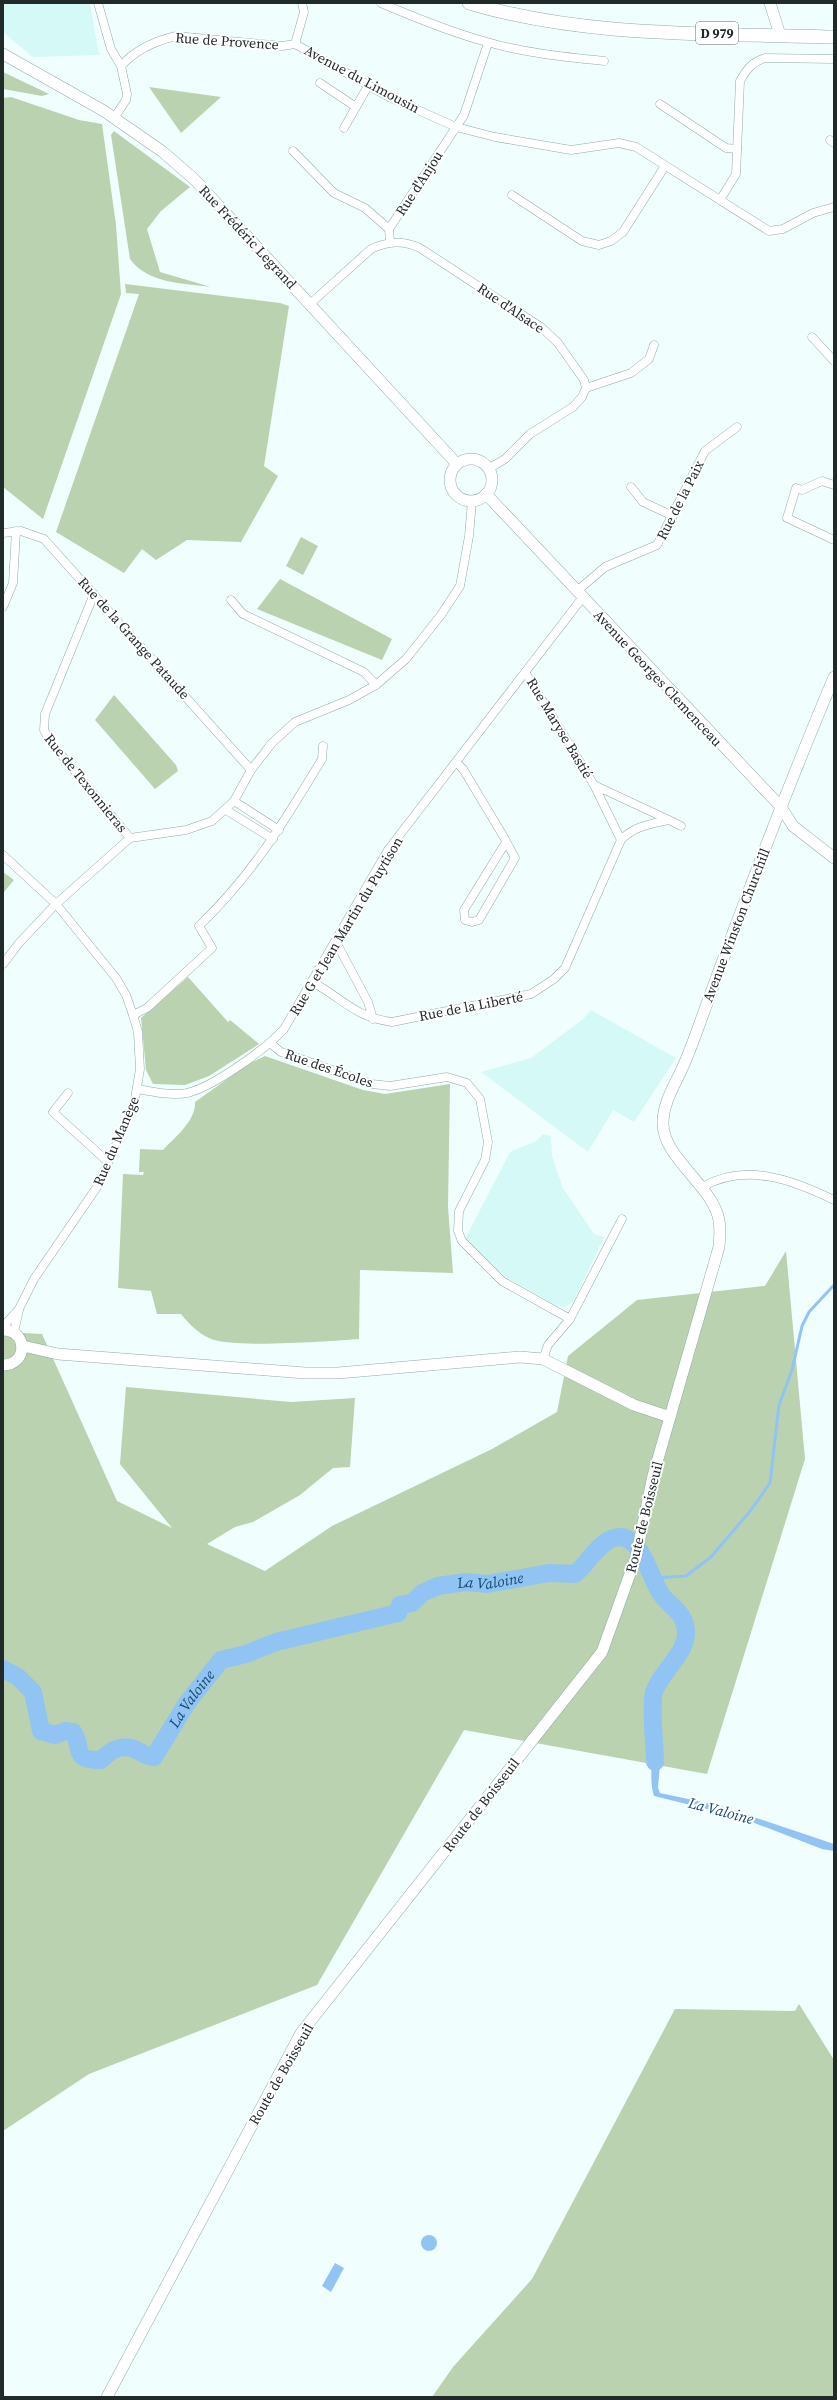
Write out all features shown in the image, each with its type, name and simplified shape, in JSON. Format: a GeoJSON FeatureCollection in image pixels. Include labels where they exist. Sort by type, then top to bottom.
{"type":"FeatureCollection","features":[{"type":"Feature","properties":{"kind":"main road","name":"D 979"},"geometry":{"type":"LineString","coordinates":[[468,3],[535,20],[599,28],[834,37]]}},
{"type":"Feature","properties":{"kind":"main road"},"geometry":{"type":"LineString","coordinates":[[770,3],[780,35]]}},
{"type":"Feature","properties":{"kind":"main road","name":"Rue Frédéric Legrand"},"geometry":{"type":"LineString","coordinates":[[3,54],[114,118],[163,152],[195,180],[457,464]]}},
{"type":"Feature","properties":{"kind":"main road"},"geometry":{"type":"LineString","coordinates":[[470,459],[477,460],[488,469],[492,482],[486,494],[472,501],[460,498],[452,488],[451,475],[457,464],[470,459]]}},
{"type":"Feature","properties":{"kind":"main road","name":"Avenue Georges Clemenceau"},"geometry":{"type":"LineString","coordinates":[[486,494],[781,807],[793,826],[834,858]]}},
{"type":"Feature","properties":{"kind":"main road","name":"Avenue Winston Churchill"},"geometry":{"type":"LineString","coordinates":[[689,1170],[671,1148],[664,1134],[662,1122],[665,1103],[693,1042],[789,783],[834,677]]}},
{"type":"Feature","properties":{"kind":"main road","name":"Route de Boisseuil"},"geometry":{"type":"LineString","coordinates":[[107,2397],[301,2033],[602,1652],[636,1557],[653,1476],[719,1247],[721,1232],[718,1216],[702,1187],[689,1170]]}},
{"type":"Feature","properties":{"kind":"main road"},"geometry":{"type":"LineString","coordinates":[[7,1330],[21,1340],[23,1346],[22,1352],[17,1361]]}},
{"type":"Feature","properties":{"kind":"main road"},"geometry":{"type":"LineString","coordinates":[[23,1346],[32,1350],[58,1354],[305,1373],[338,1373],[520,1357],[542,1359],[634,1405],[670,1417]]}},
{"type":"Feature","properties":{"kind":"main road"},"geometry":{"type":"LineString","coordinates":[[3,1365],[58,1354]]}},
{"type":"Feature","properties":{"kind":"street"},"geometry":{"type":"LineString","coordinates":[[98,3],[111,49],[120,66],[127,94],[126,100],[114,118]]}},
{"type":"Feature","properties":{"kind":"street"},"geometry":{"type":"LineString","coordinates":[[295,44],[304,12],[302,3]]}},
{"type":"Feature","properties":{"kind":"street"},"geometry":{"type":"LineString","coordinates":[[381,3],[423,22],[488,43],[548,55],[604,61]]}},
{"type":"Feature","properties":{"kind":"street","name":"Rue de Provence"},"geometry":{"type":"LineString","coordinates":[[120,66],[130,56],[159,40],[176,36],[282,46],[295,44]]}},
{"type":"Feature","properties":{"kind":"street","name":"Rue d'Anjou"},"geometry":{"type":"LineString","coordinates":[[390,242],[389,229],[464,115],[488,43]]}},
{"type":"Feature","properties":{"kind":"street","name":"Avenue du Limousin"},"geometry":{"type":"LineString","coordinates":[[295,44],[368,86],[456,127],[495,138],[571,150],[618,143],[636,147],[769,231],[783,229],[813,213],[834,207]]}},
{"type":"Feature","properties":{"kind":"street"},"geometry":{"type":"LineString","coordinates":[[720,200],[736,174],[740,81],[746,70],[755,61],[765,58],[834,59]]}},
{"type":"Feature","properties":{"kind":"street"},"geometry":{"type":"LineString","coordinates":[[320,83],[356,107]]}},
{"type":"Feature","properties":{"kind":"street"},"geometry":{"type":"LineString","coordinates":[[344,128],[368,86]]}},
{"type":"Feature","properties":{"kind":"street"},"geometry":{"type":"LineString","coordinates":[[660,104],[726,148],[737,149]]}},
{"type":"Feature","properties":{"kind":"street"},"geometry":{"type":"LineString","coordinates":[[293,151],[334,193],[365,208],[389,229]]}},
{"type":"Feature","properties":{"kind":"street"},"geometry":{"type":"LineString","coordinates":[[512,195],[582,241],[599,245],[611,241],[623,232],[665,166]]}},
{"type":"Feature","properties":{"kind":"street","name":"Rue d'Alsace"},"geometry":{"type":"LineString","coordinates":[[310,304],[371,249],[390,242],[411,244],[420,248],[541,327],[549,334],[579,370],[586,388]]}},
{"type":"Feature","properties":{"kind":"street"},"geometry":{"type":"LineString","coordinates":[[812,337],[834,361]]}},
{"type":"Feature","properties":{"kind":"street"},"geometry":{"type":"LineString","coordinates":[[488,469],[504,459],[530,434],[573,407],[582,398],[586,388],[631,373],[649,359],[654,345]]}},
{"type":"Feature","properties":{"kind":"street","name":"Rue de la Paix"},"geometry":{"type":"LineString","coordinates":[[580,594],[605,567],[657,545],[705,452],[737,427]]}},
{"type":"Feature","properties":{"kind":"street"},"geometry":{"type":"LineString","coordinates":[[834,485],[822,481],[802,490],[796,488],[786,518],[834,540]]}},
{"type":"Feature","properties":{"kind":"street"},"geometry":{"type":"LineString","coordinates":[[631,487],[643,502],[673,516]]}},
{"type":"Feature","properties":{"kind":"street"},"geometry":{"type":"LineString","coordinates":[[3,964],[56,904],[130,838],[186,830],[212,821],[226,810],[234,801],[251,770],[272,743],[295,722],[349,700],[376,685],[406,659],[441,615],[460,586],[469,536],[472,501]]}},
{"type":"Feature","properties":{"kind":"street"},"geometry":{"type":"LineString","coordinates":[[3,607],[12,583],[16,531]]}},
{"type":"Feature","properties":{"kind":"street","name":"Rue de la Grange Pataude"},"geometry":{"type":"LineString","coordinates":[[3,533],[16,531],[34,534],[44,539],[251,770]]}},
{"type":"Feature","properties":{"kind":"street","name":"Rue de Texonnieras"},"geometry":{"type":"LineString","coordinates":[[94,594],[45,714],[44,730],[50,742],[130,838]]}},
{"type":"Feature","properties":{"kind":"street","name":"Rue G et Jean Martin du Puytison"},"geometry":{"type":"LineString","coordinates":[[138,1089],[162,1093],[187,1093],[213,1081],[271,1044],[284,1030],[388,850],[525,672],[580,594]]}},
{"type":"Feature","properties":{"kind":"street"},"geometry":{"type":"LineString","coordinates":[[232,600],[243,614],[364,672],[376,685]]}},
{"type":"Feature","properties":{"kind":"street","name":"Rue Maryse Bastié"},"geometry":{"type":"LineString","coordinates":[[525,672],[594,785],[621,840]]}},
{"type":"Feature","properties":{"kind":"street"},"geometry":{"type":"LineString","coordinates":[[133,1015],[147,1008],[212,948],[199,926],[229,898],[274,839],[322,759],[323,746]]}},
{"type":"Feature","properties":{"kind":"street"},"geometry":{"type":"LineString","coordinates":[[456,762],[463,769],[506,842],[515,858],[479,920],[472,922],[464,920],[464,910],[506,842]]}},
{"type":"Feature","properties":{"kind":"street"},"geometry":{"type":"LineString","coordinates":[[594,785],[681,826]]}},
{"type":"Feature","properties":{"kind":"street"},"geometry":{"type":"LineString","coordinates":[[234,801],[279,830]]}},
{"type":"Feature","properties":{"kind":"street"},"geometry":{"type":"LineString","coordinates":[[226,810],[274,839]]}},
{"type":"Feature","properties":{"kind":"street"},"geometry":{"type":"LineString","coordinates":[[621,840],[627,834],[639,827],[668,820]]}},
{"type":"Feature","properties":{"kind":"street","name":"Rue de la Liberté"},"geometry":{"type":"LineString","coordinates":[[312,982],[355,1011],[373,1019],[392,1022],[518,998],[541,988],[565,968],[621,840]]}},
{"type":"Feature","properties":{"kind":"street","name":"Rue du Manège"},"geometry":{"type":"LineString","coordinates":[[3,855],[56,904],[116,978],[126,995],[133,1015],[140,1049],[138,1089],[129,1118],[97,1187],[34,1279],[7,1330]]}},
{"type":"Feature","properties":{"kind":"street"},"geometry":{"type":"LineString","coordinates":[[336,942],[368,1002],[373,1019]]}},
{"type":"Feature","properties":{"kind":"street","name":"Rue des Écoles"},"geometry":{"type":"LineString","coordinates":[[271,1044],[281,1052],[372,1084],[390,1086],[447,1076],[467,1083],[480,1099],[488,1142],[485,1160],[459,1211],[458,1231],[462,1242],[502,1281],[570,1319]]}},
{"type":"Feature","properties":{"kind":"street"},"geometry":{"type":"LineString","coordinates":[[68,1093],[53,1112],[108,1162]]}},
{"type":"Feature","properties":{"kind":"street"},"geometry":{"type":"LineString","coordinates":[[702,1187],[720,1179],[761,1175],[800,1184],[834,1200]]}},
{"type":"Feature","properties":{"kind":"street"},"geometry":{"type":"LineString","coordinates":[[542,1359],[548,1345],[570,1319],[622,1219]]}},
{"type":"Feature","properties":{"kind":"street","name":"Rue du Manège"},"geometry":{"type":"LineString","coordinates":[[7,1330],[19,1309]]}},
{"type":"Feature","properties":{"kind":"shaded area"},"geometry":{"type":"Polygon","coordinates":[[[3,3],[90,3],[99,55],[33,57],[3,32],[3,3]]]}},
{"type":"Feature","properties":{"kind":"shaded area"},"geometry":{"type":"Polygon","coordinates":[[[591,1010],[676,1058],[634,1122],[613,1110],[588,1152],[481,1072],[531,1058],[582,1020],[591,1010]]]}},
{"type":"Feature","properties":{"kind":"shaded area"},"geometry":{"type":"Polygon","coordinates":[[[543,1134],[551,1136],[552,1156],[563,1188],[594,1234],[604,1237],[573,1302],[565,1307],[557,1306],[504,1276],[465,1239],[510,1152],[536,1141],[543,1134]]]}},
{"type":"Feature","properties":{"kind":"green space"},"geometry":{"type":"Polygon","coordinates":[[[3,72],[49,94],[42,96],[3,89],[3,72]]]}},
{"type":"Feature","properties":{"kind":"green space"},"geometry":{"type":"Polygon","coordinates":[[[149,87],[221,97],[181,133],[149,87]]]}},
{"type":"Feature","properties":{"kind":"green space"},"geometry":{"type":"Polygon","coordinates":[[[11,97],[79,120],[102,124],[116,225],[121,294],[43,519],[3,487],[3,98],[11,97]]]}},
{"type":"Feature","properties":{"kind":"green space"},"geometry":{"type":"Polygon","coordinates":[[[114,131],[190,187],[161,211],[147,229],[160,272],[211,287],[178,283],[156,278],[146,273],[130,259],[111,135],[114,131]]]}},
{"type":"Feature","properties":{"kind":"green space"},"geometry":{"type":"Polygon","coordinates":[[[125,284],[280,303],[289,306],[264,466],[278,476],[241,542],[187,540],[156,560],[142,549],[124,573],[56,532],[139,294],[126,293],[125,284]]]}},
{"type":"Feature","properties":{"kind":"green space"},"geometry":{"type":"Polygon","coordinates":[[[301,537],[318,546],[303,575],[286,566],[301,537]]]}},
{"type":"Feature","properties":{"kind":"green space"},"geometry":{"type":"Polygon","coordinates":[[[280,579],[392,639],[382,660],[257,609],[280,579]]]}},
{"type":"Feature","properties":{"kind":"green space"},"geometry":{"type":"Polygon","coordinates":[[[114,695],[176,765],[178,771],[155,789],[95,720],[114,695]]]}},
{"type":"Feature","properties":{"kind":"green space"},"geometry":{"type":"Polygon","coordinates":[[[3,872],[14,880],[3,893],[3,872]]]}},
{"type":"Feature","properties":{"kind":"green space"},"geometry":{"type":"Polygon","coordinates":[[[188,977],[228,1022],[230,1020],[259,1044],[209,1076],[185,1085],[153,1084],[146,1070],[141,1018],[188,977]]]}},
{"type":"Feature","properties":{"kind":"green space"},"geometry":{"type":"Polygon","coordinates":[[[265,1056],[363,1090],[385,1094],[450,1084],[448,1207],[453,1273],[360,1270],[359,1339],[258,1344],[220,1341],[209,1338],[201,1333],[181,1314],[157,1314],[151,1291],[118,1288],[123,1174],[143,1175],[144,1172],[139,1172],[140,1149],[163,1150],[179,1134],[192,1116],[195,1102],[250,1063],[265,1056]]]}},
{"type":"Feature","properties":{"kind":"green space"},"geometry":{"type":"Polygon","coordinates":[[[786,1251],[805,1459],[707,1774],[464,1730],[317,1985],[89,2074],[3,2131],[3,1332],[42,1334],[117,1501],[172,1528],[120,1464],[126,1387],[291,1402],[355,1398],[350,1467],[333,1468],[300,1495],[253,1522],[235,1527],[207,1544],[265,1571],[332,1526],[492,1449],[557,1412],[568,1356],[637,1300],[765,1286],[786,1251]]]}},
{"type":"Feature","properties":{"kind":"green space"},"geometry":{"type":"Polygon","coordinates":[[[799,2004],[834,2060],[834,2397],[432,2397],[453,2367],[532,2279],[675,2009],[795,2011],[799,2004]]]}},
{"type":"Feature","properties":{"kind":"water"},"geometry":{"type":"Polygon","coordinates":[[[616,1533],[632,1537],[631,1541],[625,1542],[624,1537],[606,1543],[595,1551],[582,1568],[575,1574],[549,1573],[487,1584],[466,1582],[438,1586],[424,1591],[398,1613],[276,1642],[246,1654],[221,1660],[187,1703],[154,1757],[134,1749],[124,1747],[112,1751],[101,1760],[83,1758],[81,1755],[73,1732],[65,1731],[55,1735],[41,1731],[33,1692],[18,1677],[3,1669],[3,1666],[20,1673],[33,1687],[39,1702],[41,1721],[46,1727],[56,1729],[68,1726],[79,1731],[82,1738],[81,1753],[97,1756],[116,1744],[136,1746],[150,1754],[157,1748],[184,1703],[202,1681],[219,1653],[226,1649],[245,1651],[271,1639],[323,1627],[345,1618],[395,1611],[409,1601],[422,1588],[442,1581],[496,1581],[546,1565],[561,1571],[572,1572],[602,1541],[616,1533]]]}},
{"type":"Feature","properties":{"kind":"water"},"geometry":{"type":"Polygon","coordinates":[[[646,1543],[644,1558],[661,1595],[652,1587],[648,1572],[642,1565],[646,1543]]]}},
{"type":"Feature","properties":{"kind":"water"},"geometry":{"type":"Polygon","coordinates":[[[661,1595],[674,1605],[683,1620],[686,1631],[683,1642],[654,1693],[655,1739],[662,1741],[658,1788],[660,1793],[721,1806],[834,1844],[834,1851],[822,1849],[739,1817],[654,1796],[651,1770],[654,1734],[647,1689],[655,1682],[664,1663],[683,1636],[682,1628],[670,1603],[661,1595]]]}},
{"type":"Feature","properties":{"kind":"water"},"geometry":{"type":"Polygon","coordinates":[[[429,2235],[435,2237],[437,2243],[435,2249],[429,2251],[423,2249],[421,2243],[423,2237],[429,2235]]]}},
{"type":"Feature","properties":{"kind":"water"},"geometry":{"type":"Polygon","coordinates":[[[335,2263],[344,2268],[331,2292],[322,2286],[335,2263]]]}},
{"type":"Feature","properties":{"kind":"waterway"},"geometry":{"type":"LineString","coordinates":[[653,1578],[686,1576],[711,1557],[751,1510],[770,1483],[779,1405],[792,1370],[802,1326],[809,1312],[834,1285]]}},
{"type":"Feature","properties":{"kind":"waterway","name":"La Valoine"},"geometry":{"type":"LineString","coordinates":[[3,1669],[18,1677],[33,1692],[41,1731],[55,1735],[65,1731],[73,1732],[82,1756],[101,1760],[112,1751],[124,1747],[134,1749],[154,1757],[187,1703],[221,1660],[246,1654],[276,1642],[398,1613],[400,1605],[412,1603],[422,1593],[438,1586],[466,1582],[487,1584],[549,1573],[575,1574],[597,1549],[606,1542],[617,1537],[627,1539],[635,1545],[647,1565],[661,1594],[680,1614],[685,1624],[685,1639],[682,1647],[657,1684],[654,1692],[653,1716],[655,1762]]}}]}
